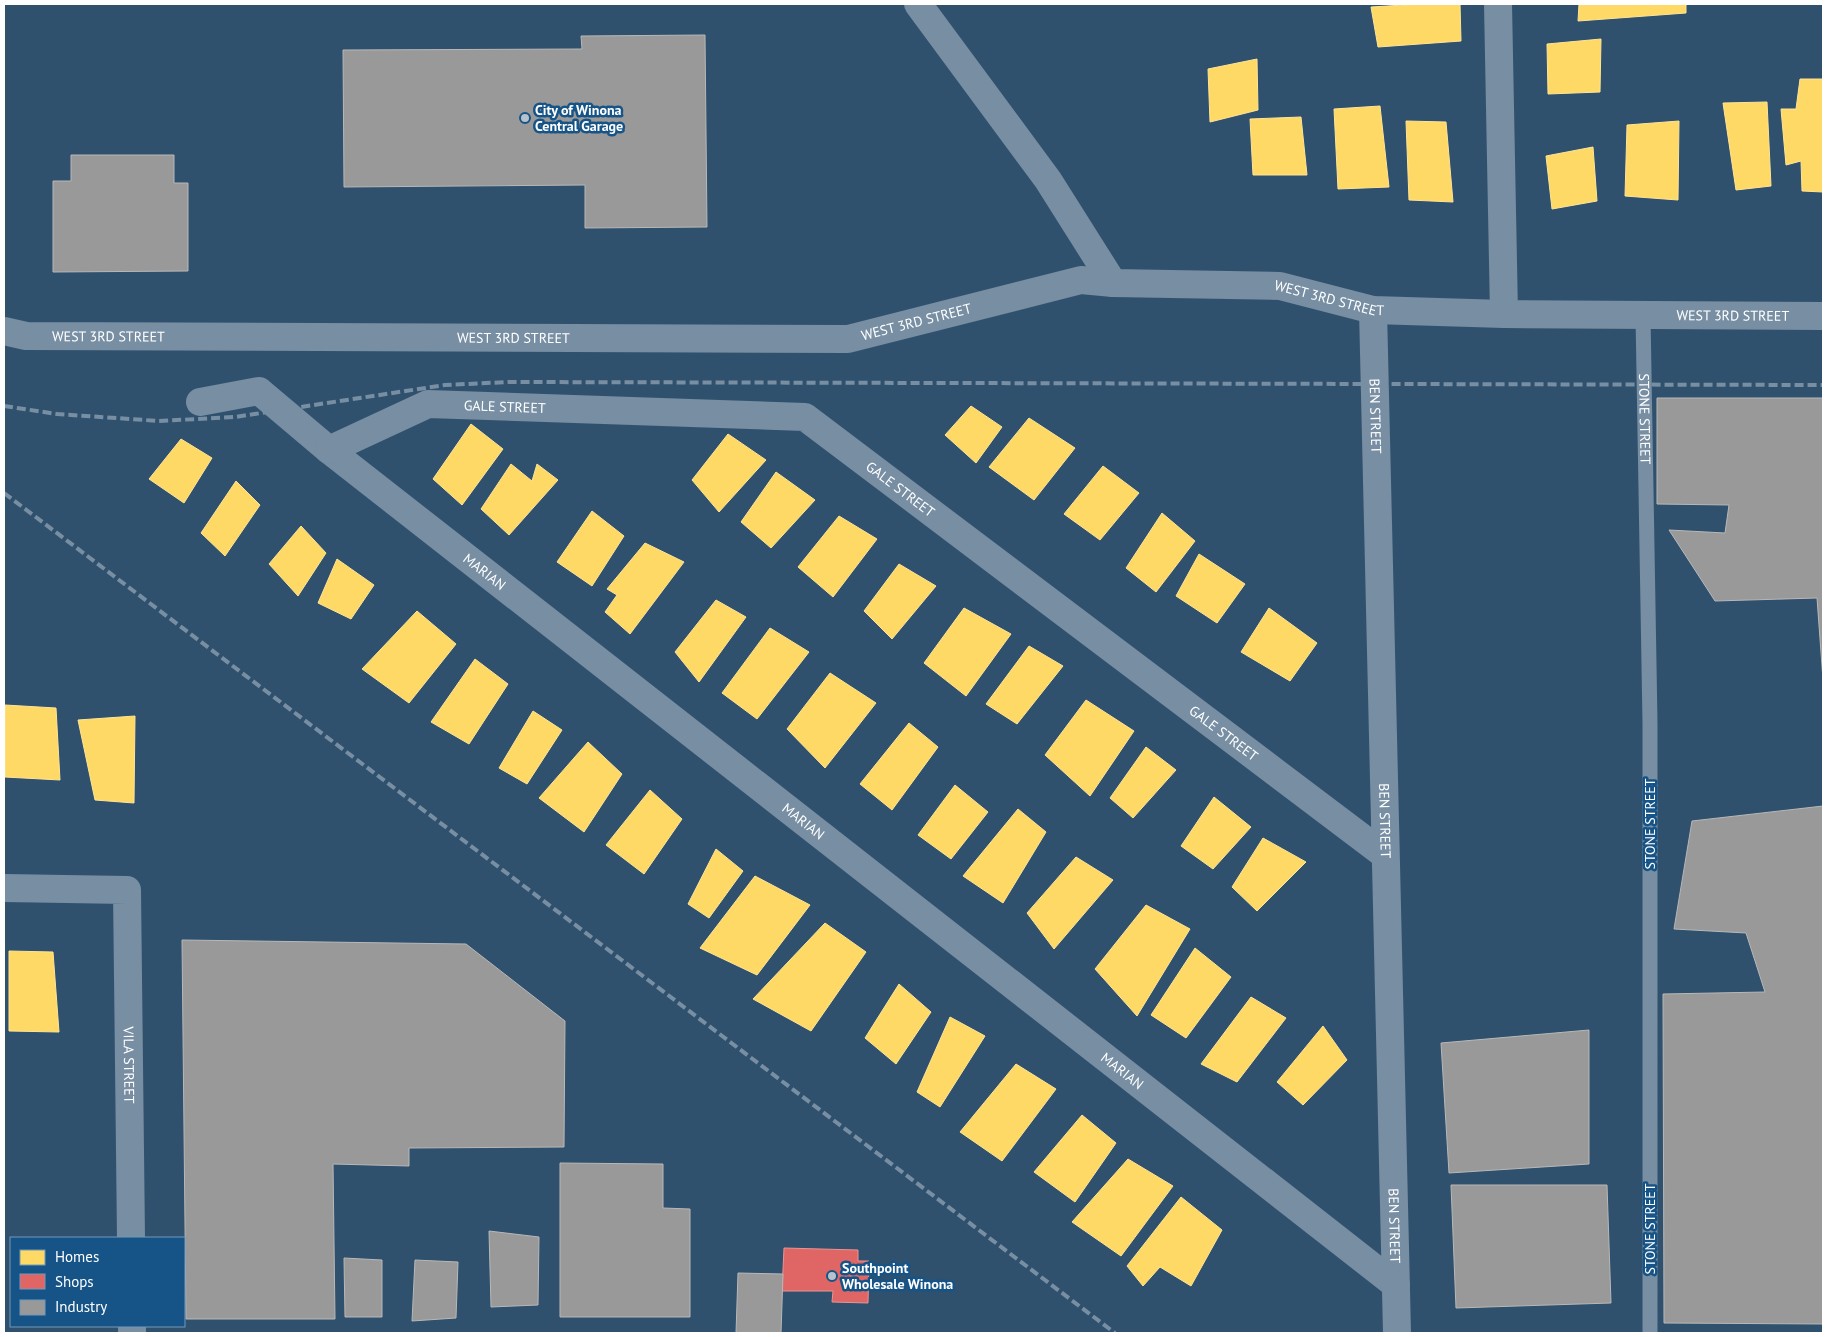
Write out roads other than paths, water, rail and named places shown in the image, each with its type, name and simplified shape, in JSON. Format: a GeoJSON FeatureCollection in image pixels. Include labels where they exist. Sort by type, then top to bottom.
{"type":"FeatureCollection","features":[{"type":"Feature","properties":{"kind":"street"},"geometry":{"type":"LineString","coordinates":[[918,4],[1048,180],[1113,283]]}},
{"type":"Feature","properties":{"kind":"street"},"geometry":{"type":"LineString","coordinates":[[1498,4],[1504,314]]}},
{"type":"Feature","properties":{"kind":"street","name":"WEST 3RD STREET"},"geometry":{"type":"LineString","coordinates":[[4,331],[36,336],[848,339],[1081,280],[1113,283],[1280,286],[1373,310],[1504,314],[1823,316]]}},
{"type":"Feature","properties":{"kind":"street","name":"BEN STREET"},"geometry":{"type":"LineString","coordinates":[[1373,310],[1397,1333]]}},
{"type":"Feature","properties":{"kind":"street","name":"MARIAN"},"geometry":{"type":"LineString","coordinates":[[200,402],[259,391],[330,450],[1396,1286]]}},
{"type":"Feature","properties":{"kind":"street","name":"GALE STREET"},"geometry":{"type":"LineString","coordinates":[[330,450],[428,404],[805,417],[1385,855]]}},
{"type":"Feature","properties":{"kind":"street","name":"VILA STREET"},"geometry":{"type":"LineString","coordinates":[[4,888],[127,890],[131,1237]]}},
{"type":"Feature","properties":{"kind":"lane","name":"STONE STREET"},"geometry":{"type":"LineString","coordinates":[[1643,315],[1650,723],[1650,1333]]}},
{"type":"Feature","properties":{"kind":"railway"},"geometry":{"type":"LineString","coordinates":[[4,406],[57,414],[159,421],[235,417],[445,385],[509,382],[1823,385]]}},
{"type":"Feature","properties":{"kind":"railway"},"geometry":{"type":"LineString","coordinates":[[4,493],[1115,1333]]}},
{"type":"Feature","properties":{"kind":"place","name":"City of Winona Central Garage"},"geometry":{"type":"Point","coordinates":[525,118]}},
{"type":"Feature","properties":{"kind":"place","name":"Southpoint Wholesale Winona"},"geometry":{"type":"Point","coordinates":[832,1276]}}]}
